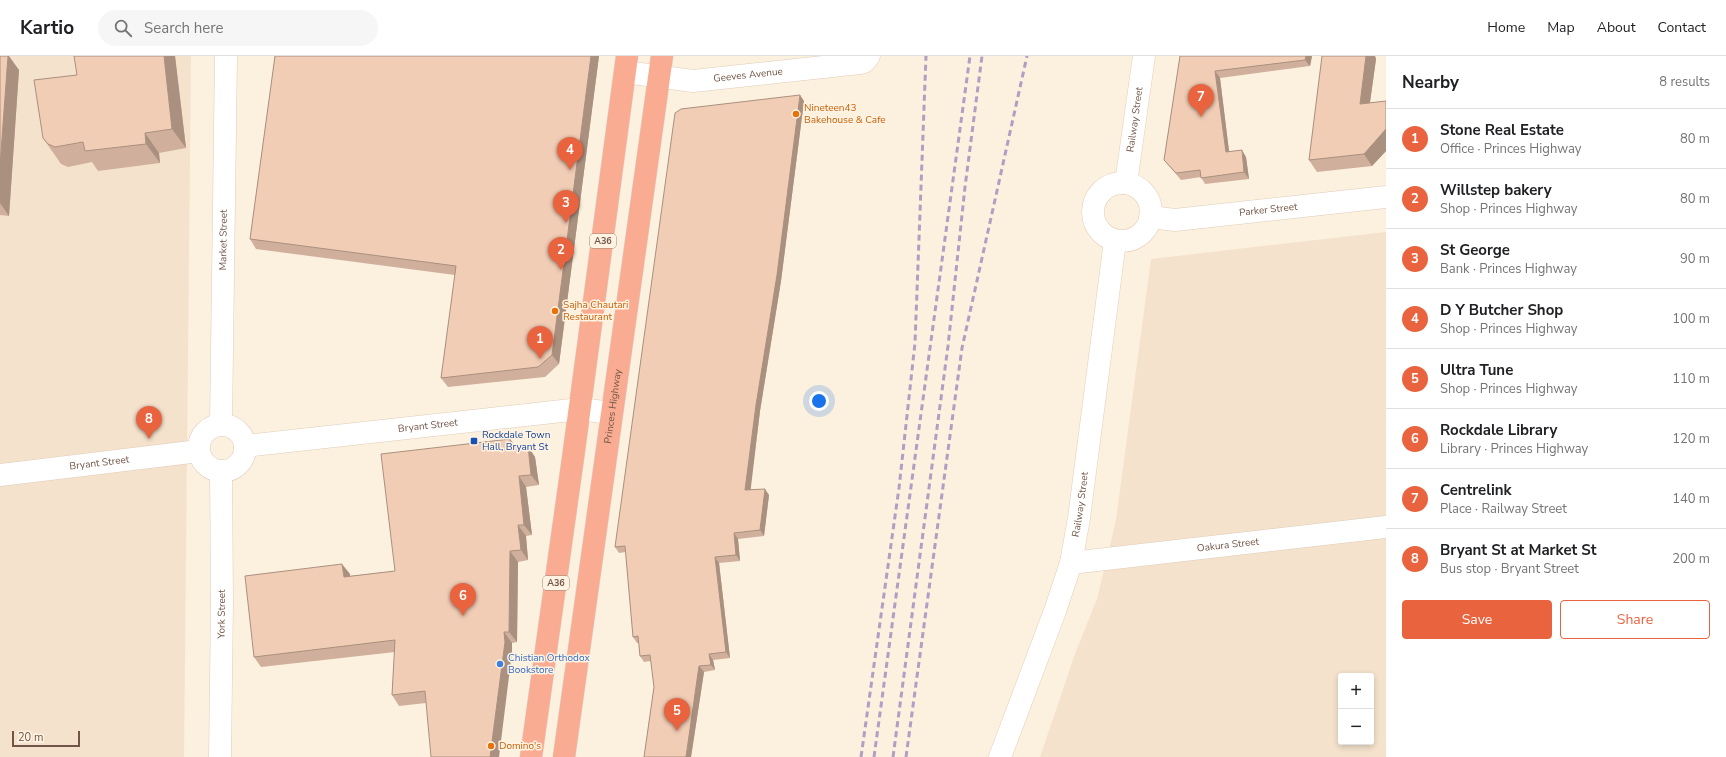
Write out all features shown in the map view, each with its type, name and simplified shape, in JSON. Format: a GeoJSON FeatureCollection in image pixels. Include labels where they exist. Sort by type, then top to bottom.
{"type":"FeatureCollection","features":[{"type":"Feature","properties":{"kind":"highway","name":"A36"},"geometry":{"type":"LineString","coordinates":[[530,757],[580,409],[626,64]]}},
{"type":"Feature","properties":{"kind":"highway","name":"Princes Highway"},"geometry":{"type":"LineString","coordinates":[[564,757],[660,66]]}},
{"type":"Feature","properties":{"kind":"street","name":"Market Street"},"geometry":{"type":"LineString","coordinates":[[221,424],[226,56]]}},
{"type":"Feature","properties":{"kind":"street","name":"Geeves Avenue"},"geometry":{"type":"LineString","coordinates":[[626,64],[660,66],[693,81],[860,63],[864,62],[868,56]]}},
{"type":"Feature","properties":{"kind":"street","name":"Railway Street"},"geometry":{"type":"LineString","coordinates":[[1126,183],[1144,56]]}},
{"type":"Feature","properties":{"kind":"street"},"geometry":{"type":"LineString","coordinates":[[1126,183],[1135,186],[1148,199],[1151,208],[1148,226],[1142,234],[1134,239],[1124,242],[1115,241],[1106,237],[1098,230],[1094,222],[1092,212],[1094,202],[1106,187],[1126,183]]}},
{"type":"Feature","properties":{"kind":"street","name":"Parker Street"},"geometry":{"type":"LineString","coordinates":[[1150,217],[1175,220],[1386,197]]}},
{"type":"Feature","properties":{"kind":"street","name":"Railway Street"},"geometry":{"type":"LineString","coordinates":[[1000,757],[1055,611],[1070,563],[1079,518],[1115,241]]}},
{"type":"Feature","properties":{"kind":"street","name":"Bryant Street"},"geometry":{"type":"LineString","coordinates":[[245,446],[580,409],[611,413]]}},
{"type":"Feature","properties":{"kind":"street"},"geometry":{"type":"LineString","coordinates":[[221,424],[235,428],[244,439],[245,446],[241,461],[236,466],[228,470],[221,471],[206,465],[201,459],[199,451],[199,444],[204,433],[213,426],[221,424]]}},
{"type":"Feature","properties":{"kind":"street","name":"Bryant Street"},"geometry":{"type":"LineString","coordinates":[[0,475],[199,451]]}},
{"type":"Feature","properties":{"kind":"street","name":"York Street"},"geometry":{"type":"LineString","coordinates":[[220,757],[222,602],[221,471]]}},
{"type":"Feature","properties":{"kind":"street","name":"Oakura Street"},"geometry":{"type":"LineString","coordinates":[[1070,563],[1386,527]]}},
{"type":"Feature","properties":{"kind":"shaded area"},"geometry":{"type":"Polygon","coordinates":[[[0,56],[191,56],[184,757],[0,757],[0,56]]]}},
{"type":"Feature","properties":{"kind":"shaded area"},"geometry":{"type":"Polygon","coordinates":[[[1386,232],[1386,757],[1040,757],[1075,654],[1097,599],[1116,520],[1151,259],[1386,232]]]}},
{"type":"Feature","properties":{"kind":"building"},"geometry":{"type":"Polygon","coordinates":[[[0,56],[8,56],[0,166],[0,56]]]}},
{"type":"Feature","properties":{"kind":"building"},"geometry":{"type":"Polygon","coordinates":[[[74,56],[164,56],[172,129],[145,133],[146,144],[85,151],[83,142],[55,147],[48,144],[43,138],[34,80],[77,75],[74,56]]]}},
{"type":"Feature","properties":{"kind":"building"},"geometry":{"type":"Polygon","coordinates":[[[275,56],[591,56],[552,355],[538,367],[441,378],[456,266],[250,239],[275,56]]]}},
{"type":"Feature","properties":{"kind":"building"},"geometry":{"type":"Polygon","coordinates":[[[1180,56],[1306,56],[1305,60],[1215,71],[1226,152],[1242,150],[1244,172],[1201,178],[1200,170],[1176,173],[1164,160],[1180,56]]]}},
{"type":"Feature","properties":{"kind":"building"},"geometry":{"type":"Polygon","coordinates":[[[1322,56],[1366,56],[1360,104],[1386,101],[1386,129],[1364,154],[1309,160],[1322,56]]]}},
{"type":"Feature","properties":{"kind":"building"},"geometry":{"type":"Polygon","coordinates":[[[800,95],[777,275],[756,405],[745,490],[765,489],[760,530],[734,533],[736,555],[715,557],[726,652],[709,654],[711,665],[699,666],[686,757],[644,757],[654,687],[650,655],[640,656],[638,636],[633,637],[625,546],[615,547],[675,113],[681,109],[800,95]]]}},
{"type":"Feature","properties":{"kind":"building"},"geometry":{"type":"Polygon","coordinates":[[[510,439],[511,448],[528,446],[531,475],[519,476],[524,525],[518,525],[521,550],[510,551],[509,632],[504,632],[505,642],[490,757],[431,757],[425,691],[392,695],[395,640],[254,657],[245,576],[342,564],[344,577],[395,571],[381,454],[510,439]]]}},
{"type":"Feature","properties":{"kind":"railway"},"geometry":{"type":"LineString","coordinates":[[861,757],[899,488],[915,343],[926,56]]}},
{"type":"Feature","properties":{"kind":"railway"},"geometry":{"type":"LineString","coordinates":[[874,757],[970,56]]}},
{"type":"Feature","properties":{"kind":"railway"},"geometry":{"type":"LineString","coordinates":[[893,757],[948,346],[965,187],[982,56]]}},
{"type":"Feature","properties":{"kind":"railway"},"geometry":{"type":"LineString","coordinates":[[906,757],[962,348],[1027,56]]}},
{"type":"Feature","properties":{"kind":"place","name":"Nineteen43 Bakehouse & Cafe"},"geometry":{"type":"Point","coordinates":[796,114]}},
{"type":"Feature","properties":{"kind":"place","name":"Centrelink"},"geometry":{"type":"Point","coordinates":[1201,117]}},
{"type":"Feature","properties":{"kind":"place","name":"D Y Butcher Shop"},"geometry":{"type":"Point","coordinates":[570,170]}},
{"type":"Feature","properties":{"kind":"place","name":"St George"},"geometry":{"type":"Point","coordinates":[566,223]}},
{"type":"Feature","properties":{"kind":"place","name":"Willstep bakery"},"geometry":{"type":"Point","coordinates":[561,270]}},
{"type":"Feature","properties":{"kind":"place","name":"Sajha Chautari Restaurant"},"geometry":{"type":"Point","coordinates":[555,311]}},
{"type":"Feature","properties":{"kind":"place","name":"Stone Real Estate"},"geometry":{"type":"Point","coordinates":[540,359]}},
{"type":"Feature","properties":{"kind":"place","name":"Bryant St at Market St"},"geometry":{"type":"Point","coordinates":[149,439]}},
{"type":"Feature","properties":{"kind":"place","name":"Rockdale Town Hall, Bryant St"},"geometry":{"type":"Point","coordinates":[474,441]}},
{"type":"Feature","properties":{"kind":"place","name":"Rockdale Library"},"geometry":{"type":"Point","coordinates":[463,616]}},
{"type":"Feature","properties":{"kind":"place","name":"Chistian Orthodox Bookstore"},"geometry":{"type":"Point","coordinates":[500,664]}},
{"type":"Feature","properties":{"kind":"place","name":"Ultra Tune"},"geometry":{"type":"Point","coordinates":[677,731]}},
{"type":"Feature","properties":{"kind":"place","name":"Domino's"},"geometry":{"type":"Point","coordinates":[491,746]}}]}
